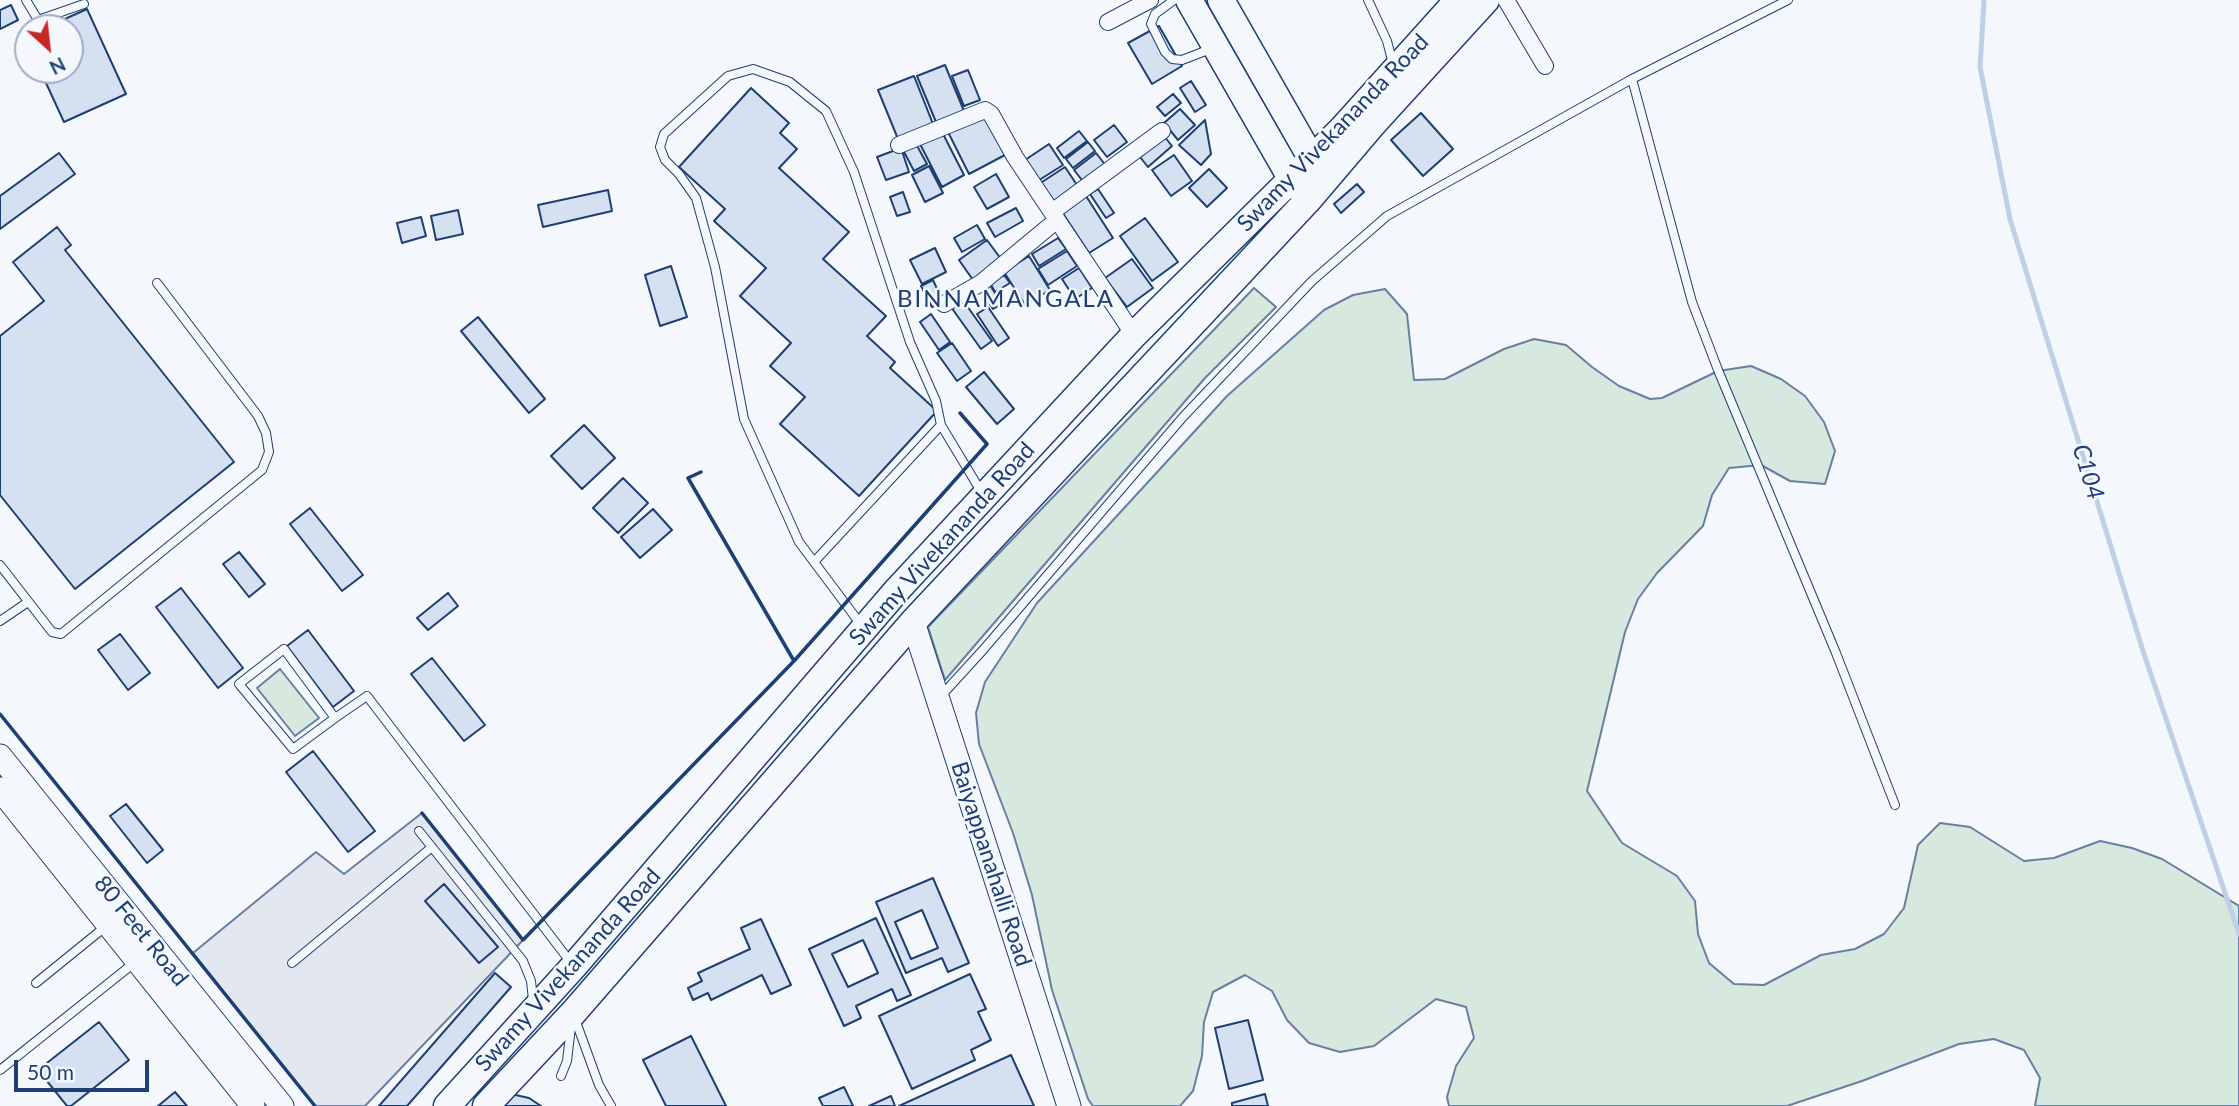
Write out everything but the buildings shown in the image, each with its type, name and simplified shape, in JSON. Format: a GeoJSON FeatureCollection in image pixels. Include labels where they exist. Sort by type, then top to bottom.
{"type":"FeatureCollection","features":[{"type":"Feature","properties":{"kind":"main road"},"geometry":{"type":"LineString","coordinates":[[1189,0],[1291,178]]}},
{"type":"Feature","properties":{"kind":"main road"},"geometry":{"type":"LineString","coordinates":[[1221,0],[1315,180]]}},
{"type":"Feature","properties":{"kind":"main road","name":"Swamy Vivekananda Road"},"geometry":{"type":"LineString","coordinates":[[1315,180],[1343,128],[1458,0]]}},
{"type":"Feature","properties":{"kind":"main road","name":"Swamy Vivekananda Road"},"geometry":{"type":"LineString","coordinates":[[486,1106],[573,1013],[913,622],[1315,180],[1373,125],[1486,0]]}},
{"type":"Feature","properties":{"kind":"main road","name":"Swamy Vivekananda Road"},"geometry":{"type":"LineString","coordinates":[[447,1106],[574,966],[898,589],[1135,335],[1291,178],[1315,180]]}},
{"type":"Feature","properties":{"kind":"main road","name":"Baiyappanahalli Road"},"geometry":{"type":"LineString","coordinates":[[913,622],[1069,1106]]}},
{"type":"Feature","properties":{"kind":"main road","name":"80 Feet Road"},"geometry":{"type":"LineString","coordinates":[[0,756],[282,1106]]}},
{"type":"Feature","properties":{"kind":"main road","name":"80 Feet Road"},"geometry":{"type":"LineString","coordinates":[[0,789],[253,1106]]}},
{"type":"Feature","properties":{"kind":"street"},"geometry":{"type":"LineString","coordinates":[[1108,22],[1150,0]]}},
{"type":"Feature","properties":{"kind":"street"},"geometry":{"type":"LineString","coordinates":[[1506,0],[1545,66]]}},
{"type":"Feature","properties":{"kind":"street"},"geometry":{"type":"LineString","coordinates":[[899,145],[985,110],[991,114],[1015,157],[1135,335]]}},
{"type":"Feature","properties":{"kind":"street"},"geometry":{"type":"LineString","coordinates":[[944,304],[981,283],[1054,216],[1162,131]]}},
{"type":"Feature","properties":{"kind":"lane"},"geometry":{"type":"LineString","coordinates":[[26,0],[38,20],[84,4]]}},
{"type":"Feature","properties":{"kind":"lane"},"geometry":{"type":"LineString","coordinates":[[1174,0],[1154,14],[1151,24],[1165,52],[1172,59],[1182,60],[1216,47]]}},
{"type":"Feature","properties":{"kind":"lane"},"geometry":{"type":"LineString","coordinates":[[1368,0],[1387,41],[1395,70]]}},
{"type":"Feature","properties":{"kind":"lane"},"geometry":{"type":"LineString","coordinates":[[938,699],[1183,417],[1312,281],[1387,216],[1632,79],[1788,0]]}},
{"type":"Feature","properties":{"kind":"lane"},"geometry":{"type":"LineString","coordinates":[[864,628],[799,542],[744,419],[715,267],[696,198],[665,160],[660,147],[664,134],[728,76],[753,69],[790,82],[826,111],[854,172],[910,342],[936,401],[942,425],[984,497]]}},
{"type":"Feature","properties":{"kind":"lane"},"geometry":{"type":"LineString","coordinates":[[1632,79],[1692,302],[1836,653],[1895,805]]}},
{"type":"Feature","properties":{"kind":"lane"},"geometry":{"type":"LineString","coordinates":[[0,565],[52,632],[61,634],[262,470],[269,452],[267,433],[258,416],[158,283]]}},
{"type":"Feature","properties":{"kind":"lane"},"geometry":{"type":"LineString","coordinates":[[814,562],[942,425]]}},
{"type":"Feature","properties":{"kind":"lane"},"geometry":{"type":"LineString","coordinates":[[0,621],[28,602]]}},
{"type":"Feature","properties":{"kind":"lane"},"geometry":{"type":"LineString","coordinates":[[335,718],[284,649],[239,684],[293,749],[366,696],[574,966]]}},
{"type":"Feature","properties":{"kind":"lane"},"geometry":{"type":"LineString","coordinates":[[419,831],[523,961],[531,981],[534,1010]]}},
{"type":"Feature","properties":{"kind":"lane"},"geometry":{"type":"LineString","coordinates":[[292,963],[432,847]]}},
{"type":"Feature","properties":{"kind":"lane"},"geometry":{"type":"LineString","coordinates":[[36,983],[107,925]]}},
{"type":"Feature","properties":{"kind":"lane"},"geometry":{"type":"LineString","coordinates":[[0,1070],[137,961]]}},
{"type":"Feature","properties":{"kind":"lane"},"geometry":{"type":"LineString","coordinates":[[561,1076],[567,1061],[573,1013]]}},
{"type":"Feature","properties":{"kind":"lane"},"geometry":{"type":"LineString","coordinates":[[573,1013],[599,1085],[611,1106]]}},
{"type":"Feature","properties":{"kind":"shaded area"},"geometry":{"type":"Polygon","coordinates":[[[1254,288],[1276,307],[1205,378],[945,680],[928,627],[1254,288]]]}},
{"type":"Feature","properties":{"kind":"shaded area"},"geometry":{"type":"Polygon","coordinates":[[[1385,289],[1407,314],[1414,380],[1445,379],[1504,349],[1534,339],[1566,345],[1619,386],[1650,399],[1662,398],[1718,371],[1751,366],[1781,379],[1805,396],[1824,422],[1835,451],[1825,484],[1790,481],[1761,465],[1729,468],[1712,495],[1703,526],[1657,573],[1638,599],[1625,632],[1587,791],[1622,843],[1677,876],[1695,901],[1698,934],[1709,963],[1734,984],[1764,985],[1821,955],[1855,949],[1884,934],[1904,908],[1918,845],[1940,823],[1970,827],[2024,861],[2054,858],[2100,841],[2132,848],[2162,859],[2239,906],[2239,1106],[2035,1106],[2040,1078],[2024,1050],[1994,1039],[1959,1044],[1787,1106],[1449,1106],[1447,1097],[1456,1066],[1474,1038],[1466,1007],[1436,999],[1374,1046],[1340,1052],[1309,1043],[1287,1020],[1272,991],[1245,975],[1213,992],[1204,1022],[1202,1056],[1193,1091],[1180,1106],[1093,1106],[1088,1099],[1052,990],[1032,895],[1013,833],[979,744],[976,713],[985,682],[1037,603],[1227,396],[1324,310],[1353,295],[1385,289]]]}},
{"type":"Feature","properties":{"kind":"shaded area"},"geometry":{"type":"Polygon","coordinates":[[[280,669],[319,718],[295,736],[257,688],[280,669]]]}},
{"type":"Feature","properties":{"kind":"shaded area"},"geometry":{"type":"Polygon","coordinates":[[[422,813],[523,940],[365,1106],[315,1106],[193,953],[316,852],[344,874],[422,813]]]}},
{"type":"Feature","properties":{"kind":"waterway","name":"C104"},"geometry":{"type":"LineString","coordinates":[[1984,0],[1980,67],[2010,219],[2143,651],[2239,934]]}},
{"type":"Feature","properties":{"kind":"wall"},"geometry":{"type":"LineString","coordinates":[[701,472],[688,478],[794,661],[987,444],[960,413]]}},
{"type":"Feature","properties":{"kind":"wall"},"geometry":{"type":"LineString","coordinates":[[422,813],[523,940],[794,661]]}},
{"type":"Feature","properties":{"kind":"wall"},"geometry":{"type":"LineString","coordinates":[[0,714],[315,1106]]}},
{"type":"Feature","properties":{"kind":"district","name":"BINNAMANGALA"},"geometry":{"type":"Point","coordinates":[1006,299]}}]}
